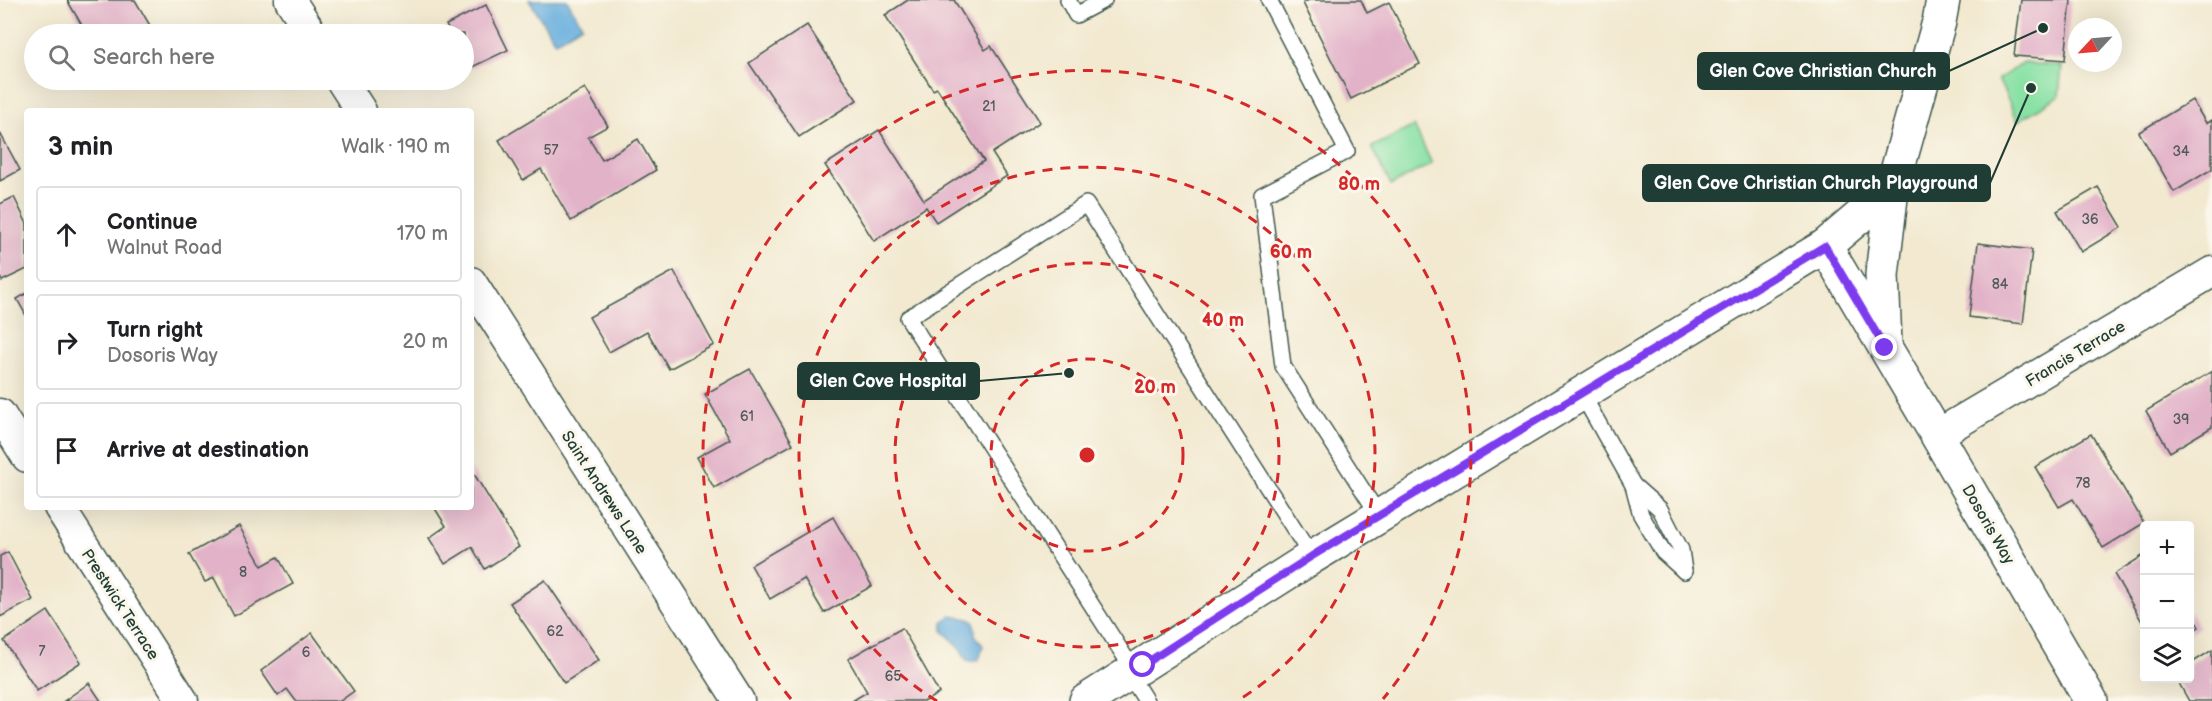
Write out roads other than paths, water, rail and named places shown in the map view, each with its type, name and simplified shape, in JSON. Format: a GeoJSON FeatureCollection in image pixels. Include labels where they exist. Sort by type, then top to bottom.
{"type":"FeatureCollection","features":[{"type":"Feature","properties":{"kind":"street"},"geometry":{"type":"LineString","coordinates":[[290,0],[306,24]]}},
{"type":"Feature","properties":{"kind":"street","name":"Dosoris Way"},"geometry":{"type":"LineString","coordinates":[[1885,348],[1882,275],[1892,189],[1939,22],[1943,0]]}},
{"type":"Feature","properties":{"kind":"street"},"geometry":{"type":"LineString","coordinates":[[347,90],[359,108]]}},
{"type":"Feature","properties":{"kind":"street"},"geometry":{"type":"LineString","coordinates":[[1086,701],[1312,556],[1825,246],[1892,189]]}},
{"type":"Feature","properties":{"kind":"street","name":"Dosoris Way"},"geometry":{"type":"LineString","coordinates":[[1825,246],[2091,701]]}},
{"type":"Feature","properties":{"kind":"street","name":"Francis Terrace"},"geometry":{"type":"LineString","coordinates":[[1937,435],[2212,272]]}},
{"type":"Feature","properties":{"kind":"street","name":"Saint Andrews Lane"},"geometry":{"type":"LineString","coordinates":[[474,287],[739,701]]}},
{"type":"Feature","properties":{"kind":"street"},"geometry":{"type":"LineString","coordinates":[[0,414],[24,452]]}},
{"type":"Feature","properties":{"kind":"street","name":"Prestwick Terrace"},"geometry":{"type":"LineString","coordinates":[[61,510],[183,701]]}},
{"type":"Feature","properties":{"kind":"lane"},"geometry":{"type":"LineString","coordinates":[[1068,0],[1076,15],[1104,0]]}},
{"type":"Feature","properties":{"kind":"lane"},"geometry":{"type":"LineString","coordinates":[[1269,0],[1347,151],[1262,195],[1283,366],[1380,517]]}},
{"type":"Feature","properties":{"kind":"lane"},"geometry":{"type":"LineString","coordinates":[[1146,701],[1132,672],[1075,579],[908,318],[1086,204],[1312,556]]}},
{"type":"Feature","properties":{"kind":"lane"},"geometry":{"type":"LineString","coordinates":[[1582,394],[1633,485],[1641,515],[1662,552],[1684,571],[1681,550],[1660,508],[1633,485]]}},
{"type":"Feature","properties":{"kind":"water"},"geometry":{"type":"Polygon","coordinates":[[[529,0],[567,0],[582,25],[555,42],[529,0]]]}},
{"type":"Feature","properties":{"kind":"water"},"geometry":{"type":"Polygon","coordinates":[[[950,616],[970,619],[974,622],[975,635],[983,646],[977,661],[966,659],[958,646],[943,631],[943,622],[950,616]]]}},
{"type":"Feature","properties":{"kind":"place","name":"Glen Cove Christian Church"},"geometry":{"type":"Point","coordinates":[2043,28]}},
{"type":"Feature","properties":{"kind":"place","name":"Glen Cove Christian Church Playground"},"geometry":{"type":"Point","coordinates":[2031,88]}},
{"type":"Feature","properties":{"kind":"place","name":"Glen Cove Hospital"},"geometry":{"type":"Point","coordinates":[1069,373]}}]}
